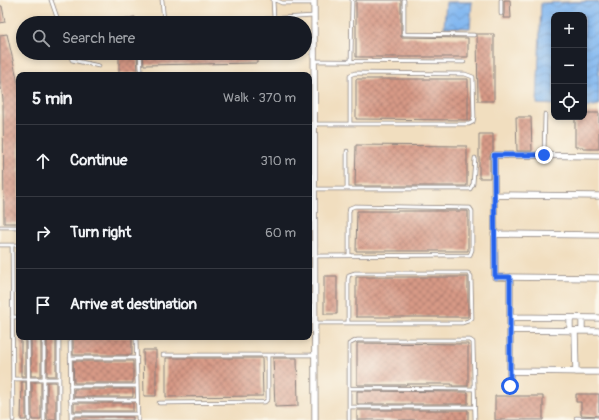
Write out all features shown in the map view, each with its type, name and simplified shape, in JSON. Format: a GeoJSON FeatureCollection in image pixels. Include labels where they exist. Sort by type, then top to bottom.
{"type":"FeatureCollection","features":[{"type":"Feature","properties":{"kind":"street"},"geometry":{"type":"LineString","coordinates":[[314,2],[315,124],[312,153],[315,189],[312,218],[315,256],[312,284],[315,323],[315,420]]}},
{"type":"Feature","properties":{"kind":"street"},"geometry":{"type":"LineString","coordinates":[[599,156],[494,155],[495,277],[599,278]]}},
{"type":"Feature","properties":{"kind":"street"},"geometry":{"type":"LineString","coordinates":[[494,195],[599,196]]}},
{"type":"Feature","properties":{"kind":"street"},"geometry":{"type":"LineString","coordinates":[[494,234],[599,236]]}},
{"type":"Feature","properties":{"kind":"street"},"geometry":{"type":"LineString","coordinates":[[510,277],[510,386]]}},
{"type":"Feature","properties":{"kind":"street"},"geometry":{"type":"LineString","coordinates":[[510,317],[599,318]]}},
{"type":"Feature","properties":{"kind":"street"},"geometry":{"type":"LineString","coordinates":[[570,318],[576,331]]}},
{"type":"Feature","properties":{"kind":"street"},"geometry":{"type":"LineString","coordinates":[[576,372],[576,331],[582,318]]}},
{"type":"Feature","properties":{"kind":"street"},"geometry":{"type":"LineString","coordinates":[[510,330],[599,331]]}},
{"type":"Feature","properties":{"kind":"street"},"geometry":{"type":"LineString","coordinates":[[510,371],[599,372]]}},
{"type":"Feature","properties":{"kind":"lane"},"geometry":{"type":"LineString","coordinates":[[51,0],[57,16]]}},
{"type":"Feature","properties":{"kind":"lane"},"geometry":{"type":"LineString","coordinates":[[162,0],[163,16]]}},
{"type":"Feature","properties":{"kind":"lane"},"geometry":{"type":"LineString","coordinates":[[274,16],[274,0],[282,3],[314,2]]}},
{"type":"Feature","properties":{"kind":"lane"},"geometry":{"type":"LineString","coordinates":[[351,61],[352,0]]}},
{"type":"Feature","properties":{"kind":"lane"},"geometry":{"type":"LineString","coordinates":[[404,0],[404,34],[474,35]]}},
{"type":"Feature","properties":{"kind":"lane"},"geometry":{"type":"LineString","coordinates":[[501,0],[501,14]]}},
{"type":"Feature","properties":{"kind":"lane"},"geometry":{"type":"LineString","coordinates":[[72,60],[99,66]]}},
{"type":"Feature","properties":{"kind":"lane"},"geometry":{"type":"LineString","coordinates":[[140,60],[141,69]]}},
{"type":"Feature","properties":{"kind":"lane"},"geometry":{"type":"LineString","coordinates":[[314,61],[464,62]]}},
{"type":"Feature","properties":{"kind":"lane"},"geometry":{"type":"LineString","coordinates":[[315,124],[350,124],[469,124],[473,122],[474,117],[473,77],[465,74],[355,73],[350,75],[349,79],[350,124]]}},
{"type":"Feature","properties":{"kind":"lane"},"geometry":{"type":"LineString","coordinates":[[544,155],[545,114]]}},
{"type":"Feature","properties":{"kind":"lane"},"geometry":{"type":"LineString","coordinates":[[347,151],[347,189]]}},
{"type":"Feature","properties":{"kind":"lane"},"geometry":{"type":"LineString","coordinates":[[315,189],[470,188],[473,184],[475,158]]}},
{"type":"Feature","properties":{"kind":"lane"},"geometry":{"type":"LineString","coordinates":[[315,256],[470,255],[472,250],[472,211],[470,208],[355,206],[350,208],[349,212],[349,255]]}},
{"type":"Feature","properties":{"kind":"lane"},"geometry":{"type":"LineString","coordinates":[[0,227],[16,227]]}},
{"type":"Feature","properties":{"kind":"lane"},"geometry":{"type":"LineString","coordinates":[[0,245],[16,245]]}},
{"type":"Feature","properties":{"kind":"lane"},"geometry":{"type":"LineString","coordinates":[[12,245],[13,420]]}},
{"type":"Feature","properties":{"kind":"lane"},"geometry":{"type":"LineString","coordinates":[[315,323],[348,323],[462,323],[472,318],[471,275],[355,273],[349,275],[348,323]]}},
{"type":"Feature","properties":{"kind":"lane"},"geometry":{"type":"LineString","coordinates":[[28,340],[29,420]]}},
{"type":"Feature","properties":{"kind":"lane"},"geometry":{"type":"LineString","coordinates":[[44,340],[44,420]]}},
{"type":"Feature","properties":{"kind":"lane"},"geometry":{"type":"LineString","coordinates":[[59,340],[59,420]]}},
{"type":"Feature","properties":{"kind":"lane"},"geometry":{"type":"LineString","coordinates":[[70,340],[71,420]]}},
{"type":"Feature","properties":{"kind":"lane"},"geometry":{"type":"LineString","coordinates":[[136,340],[138,420]]}},
{"type":"Feature","properties":{"kind":"lane"},"geometry":{"type":"LineString","coordinates":[[349,420],[349,344],[357,340],[470,340],[473,342],[475,420]]}},
{"type":"Feature","properties":{"kind":"lane"},"geometry":{"type":"LineString","coordinates":[[163,355],[315,355]]}},
{"type":"Feature","properties":{"kind":"lane"},"geometry":{"type":"LineString","coordinates":[[158,403],[265,402],[268,399],[268,355]]}},
{"type":"Feature","properties":{"kind":"lane"},"geometry":{"type":"LineString","coordinates":[[70,358],[137,358]]}},
{"type":"Feature","properties":{"kind":"lane"},"geometry":{"type":"LineString","coordinates":[[13,379],[59,379]]}},
{"type":"Feature","properties":{"kind":"lane"},"geometry":{"type":"LineString","coordinates":[[70,386],[137,386]]}},
{"type":"Feature","properties":{"kind":"lane"},"geometry":{"type":"LineString","coordinates":[[349,388],[474,389]]}},
{"type":"Feature","properties":{"kind":"lane"},"geometry":{"type":"LineString","coordinates":[[70,400],[137,400]]}},
{"type":"Feature","properties":{"kind":"lane"},"geometry":{"type":"LineString","coordinates":[[349,407],[475,407]]}},
{"type":"Feature","properties":{"kind":"lane"},"geometry":{"type":"LineString","coordinates":[[70,414],[138,414]]}},
{"type":"Feature","properties":{"kind":"lane"},"geometry":{"type":"LineString","coordinates":[[576,418],[599,418]]}},
{"type":"Feature","properties":{"kind":"water"},"geometry":{"type":"Polygon","coordinates":[[[599,1],[599,105],[587,107],[587,12],[551,12],[551,105],[537,104],[541,3],[599,1]]]}},
{"type":"Feature","properties":{"kind":"water"},"geometry":{"type":"Polygon","coordinates":[[[446,2],[472,2],[470,28],[444,27],[446,2]]]}},
{"type":"Feature","properties":{"kind":"building"},"geometry":{"type":"Polygon","coordinates":[[[356,0],[401,0],[401,37],[468,38],[468,57],[356,57],[356,0]]]}},
{"type":"Feature","properties":{"kind":"building"},"geometry":{"type":"Polygon","coordinates":[[[504,0],[510,0],[511,18],[503,18],[504,0]]]}},
{"type":"Feature","properties":{"kind":"building"},"geometry":{"type":"Polygon","coordinates":[[[0,6],[2,6],[5,22],[0,23],[0,6]]]}},
{"type":"Feature","properties":{"kind":"building"},"geometry":{"type":"Polygon","coordinates":[[[7,34],[16,74],[16,223],[4,223],[3,99],[0,80],[0,35],[7,34]]]}},
{"type":"Feature","properties":{"kind":"building"},"geometry":{"type":"Polygon","coordinates":[[[477,34],[494,34],[494,101],[478,101],[477,34]]]}},
{"type":"Feature","properties":{"kind":"building"},"geometry":{"type":"Polygon","coordinates":[[[119,60],[137,60],[138,72],[119,72],[119,60]]]}},
{"type":"Feature","properties":{"kind":"building"},"geometry":{"type":"Polygon","coordinates":[[[144,60],[257,60],[257,63],[144,65],[144,60]]]}},
{"type":"Feature","properties":{"kind":"building"},"geometry":{"type":"Polygon","coordinates":[[[356,79],[468,79],[468,120],[356,119],[356,79]]]}},
{"type":"Feature","properties":{"kind":"building"},"geometry":{"type":"Polygon","coordinates":[[[587,113],[599,113],[599,149],[583,149],[583,147],[575,147],[575,120],[587,120],[587,113]]]}},
{"type":"Feature","properties":{"kind":"building"},"geometry":{"type":"Polygon","coordinates":[[[516,117],[531,117],[532,151],[517,151],[516,117]]]}},
{"type":"Feature","properties":{"kind":"building"},"geometry":{"type":"Polygon","coordinates":[[[479,134],[493,134],[493,151],[490,155],[490,178],[479,178],[479,134]]]}},
{"type":"Feature","properties":{"kind":"building"},"geometry":{"type":"Polygon","coordinates":[[[356,145],[467,146],[467,186],[355,186],[356,145]]]}},
{"type":"Feature","properties":{"kind":"building"},"geometry":{"type":"Polygon","coordinates":[[[357,211],[468,211],[468,251],[356,251],[357,211]]]}},
{"type":"Feature","properties":{"kind":"building"},"geometry":{"type":"Polygon","coordinates":[[[324,276],[337,276],[337,314],[324,314],[324,276]]]}},
{"type":"Feature","properties":{"kind":"building"},"geometry":{"type":"Polygon","coordinates":[[[356,277],[468,277],[468,317],[356,317],[356,277]]]}},
{"type":"Feature","properties":{"kind":"building"},"geometry":{"type":"Polygon","coordinates":[[[21,340],[25,340],[25,376],[21,376],[21,340]]]}},
{"type":"Feature","properties":{"kind":"building"},"geometry":{"type":"Polygon","coordinates":[[[31,340],[41,340],[41,376],[31,376],[31,340]]]}},
{"type":"Feature","properties":{"kind":"building"},"geometry":{"type":"Polygon","coordinates":[[[47,340],[56,340],[56,376],[47,376],[47,340]]]}},
{"type":"Feature","properties":{"kind":"building"},"geometry":{"type":"Polygon","coordinates":[[[73,340],[132,340],[132,355],[73,355],[73,340]]]}},
{"type":"Feature","properties":{"kind":"building"},"geometry":{"type":"Polygon","coordinates":[[[357,343],[468,344],[468,386],[452,386],[452,384],[357,385],[357,343]]]}},
{"type":"Feature","properties":{"kind":"building"},"geometry":{"type":"Polygon","coordinates":[[[143,350],[156,350],[156,396],[144,396],[143,350]]]}},
{"type":"Feature","properties":{"kind":"building"},"geometry":{"type":"Polygon","coordinates":[[[166,358],[262,358],[263,396],[166,397],[166,358]]]}},
{"type":"Feature","properties":{"kind":"building"},"geometry":{"type":"Polygon","coordinates":[[[273,358],[297,358],[298,406],[275,407],[273,358]]]}},
{"type":"Feature","properties":{"kind":"building"},"geometry":{"type":"Polygon","coordinates":[[[73,361],[133,361],[133,383],[74,383],[73,361]]]}},
{"type":"Feature","properties":{"kind":"building"},"geometry":{"type":"Polygon","coordinates":[[[22,382],[26,382],[26,420],[21,420],[22,382]]]}},
{"type":"Feature","properties":{"kind":"building"},"geometry":{"type":"Polygon","coordinates":[[[32,382],[41,382],[41,420],[32,420],[32,382]]]}},
{"type":"Feature","properties":{"kind":"building"},"geometry":{"type":"Polygon","coordinates":[[[47,382],[56,382],[56,420],[47,420],[47,382]]]}},
{"type":"Feature","properties":{"kind":"building"},"geometry":{"type":"Polygon","coordinates":[[[74,389],[133,389],[133,397],[74,397],[74,389]]]}},
{"type":"Feature","properties":{"kind":"building"},"geometry":{"type":"Polygon","coordinates":[[[357,391],[468,392],[468,404],[357,404],[357,391]]]}},
{"type":"Feature","properties":{"kind":"building"},"geometry":{"type":"Polygon","coordinates":[[[576,394],[599,394],[599,416],[581,415],[581,402],[576,402],[576,394]]]}},
{"type":"Feature","properties":{"kind":"building"},"geometry":{"type":"Polygon","coordinates":[[[495,396],[543,396],[543,420],[495,420],[495,396]]]}},
{"type":"Feature","properties":{"kind":"building"},"geometry":{"type":"Polygon","coordinates":[[[74,403],[133,403],[133,411],[74,411],[74,403]]]}},
{"type":"Feature","properties":{"kind":"building"},"geometry":{"type":"Polygon","coordinates":[[[357,410],[468,410],[468,420],[357,420],[357,410]]]}},
{"type":"Feature","properties":{"kind":"building"},"geometry":{"type":"Polygon","coordinates":[[[74,417],[133,417],[133,420],[74,420],[74,417]]]}},
{"type":"Feature","properties":{"kind":"route"},"geometry":{"type":"LineString","coordinates":[[510,386],[510,277],[495,277],[494,155],[544,155]]}}]}
